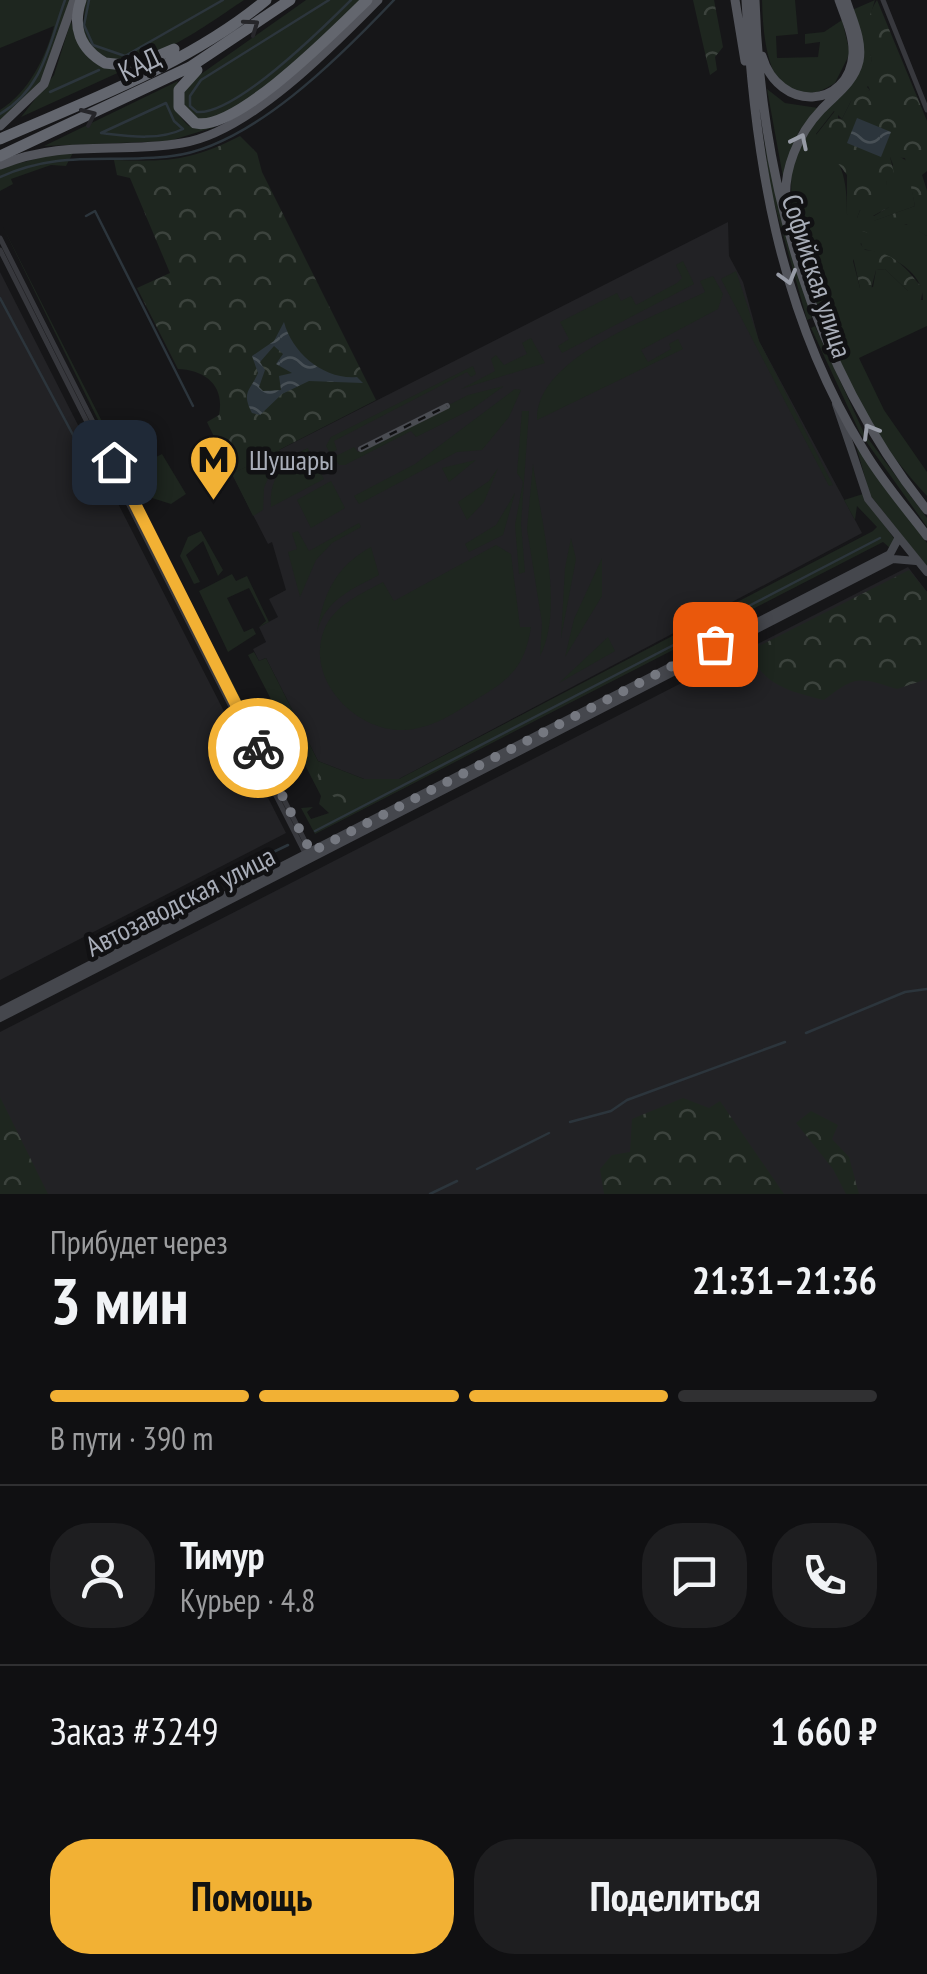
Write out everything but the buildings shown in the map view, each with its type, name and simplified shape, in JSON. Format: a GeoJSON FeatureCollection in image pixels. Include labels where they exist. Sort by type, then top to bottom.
{"type":"FeatureCollection","features":[{"type":"Feature","properties":{"kind":"highway"},"geometry":{"type":"LineString","coordinates":[[78,0],[76,22],[80,38],[104,63],[134,66],[176,48],[193,47]]}},
{"type":"Feature","properties":{"kind":"highway","name":"КАД"},"geometry":{"type":"LineString","coordinates":[[0,139],[193,47],[266,0]]}},
{"type":"Feature","properties":{"kind":"highway","name":"КАД"},"geometry":{"type":"LineString","coordinates":[[0,156],[215,52],[290,0]]}},
{"type":"Feature","properties":{"kind":"highway"},"geometry":{"type":"LineString","coordinates":[[215,52],[179,90],[182,114],[203,125],[237,110],[277,80],[367,0]]}},
{"type":"Feature","properties":{"kind":"main road"},"geometry":{"type":"LineString","coordinates":[[0,126],[44,84],[78,0]]}},
{"type":"Feature","properties":{"kind":"main road"},"geometry":{"type":"LineString","coordinates":[[0,165],[47,149],[164,145],[204,138],[238,119],[298,73],[378,0]]}},
{"type":"Feature","properties":{"kind":"main road"},"geometry":{"type":"LineString","coordinates":[[735,0],[750,78]]}},
{"type":"Feature","properties":{"kind":"main road","name":"Софийская улица"},"geometry":{"type":"LineString","coordinates":[[746,0],[750,78],[766,193],[804,329],[864,452],[927,536]]}},
{"type":"Feature","properties":{"kind":"main road","name":"Софийская улица"},"geometry":{"type":"LineString","coordinates":[[755,0],[772,163],[790,236],[819,324],[866,427],[927,510]]}},
{"type":"Feature","properties":{"kind":"main road"},"geometry":{"type":"LineString","coordinates":[[756,34],[766,69],[779,88],[805,97],[825,93],[840,82],[852,60],[852,36],[843,0]]}},
{"type":"Feature","properties":{"kind":"main road"},"geometry":{"type":"LineString","coordinates":[[790,236],[786,189],[797,144],[808,125],[849,82],[859,60],[858,37],[843,0]]}},
{"type":"Feature","properties":{"kind":"main road"},"geometry":{"type":"LineString","coordinates":[[804,329],[809,323],[819,324]]}},
{"type":"Feature","properties":{"kind":"street"},"geometry":{"type":"LineString","coordinates":[[883,0],[927,110]]}},
{"type":"Feature","properties":{"kind":"street"},"geometry":{"type":"LineString","coordinates":[[0,238],[309,855]]}},
{"type":"Feature","properties":{"kind":"street"},"geometry":{"type":"LineString","coordinates":[[0,250],[309,855]]}},
{"type":"Feature","properties":{"kind":"street"},"geometry":{"type":"LineString","coordinates":[[833,395],[861,484],[898,539],[927,572]]}},
{"type":"Feature","properties":{"kind":"street"},"geometry":{"type":"LineString","coordinates":[[912,491],[927,502]]}},
{"type":"Feature","properties":{"kind":"street","name":"Автозаводская улица"},"geometry":{"type":"LineString","coordinates":[[0,1015],[890,554],[898,539]]}},
{"type":"Feature","properties":{"kind":"street","name":"Автозаводская улица"},"geometry":{"type":"LineString","coordinates":[[309,855],[893,559],[916,561]]}},
{"type":"Feature","properties":{"kind":"shaded area"},"geometry":{"type":"Polygon","coordinates":[[[728,222],[729,256],[743,282],[759,341],[862,533],[399,779],[364,779],[318,761],[266,658],[259,661],[253,649],[266,642],[259,627],[278,617],[269,599],[286,590],[272,542],[268,544],[232,474],[728,222]]]}},
{"type":"Feature","properties":{"kind":"shaded area"},"geometry":{"type":"Polygon","coordinates":[[[0,272],[286,833],[0,980],[0,272]]]}},
{"type":"Feature","properties":{"kind":"shaded area"},"geometry":{"type":"Polygon","coordinates":[[[908,567],[927,592],[927,1194],[0,1194],[0,1032],[908,567]]]}},
{"type":"Feature","properties":{"kind":"green space"},"geometry":{"type":"Polygon","coordinates":[[[0,0],[70,0],[43,80],[0,123],[0,110],[19,94],[34,73],[54,26],[0,48],[0,0]]]}},
{"type":"Feature","properties":{"kind":"green space"},"geometry":{"type":"Polygon","coordinates":[[[85,0],[244,0],[177,43],[138,60],[121,62],[106,59],[83,37],[85,0]]]}},
{"type":"Feature","properties":{"kind":"green space"},"geometry":{"type":"Polygon","coordinates":[[[306,0],[362,0],[285,72],[241,104],[197,120],[181,104],[184,86],[306,0]]]}},
{"type":"Feature","properties":{"kind":"green space"},"geometry":{"type":"Polygon","coordinates":[[[693,0],[714,0],[723,47],[715,57],[717,70],[710,75],[693,0]]]}},
{"type":"Feature","properties":{"kind":"green space"},"geometry":{"type":"Polygon","coordinates":[[[762,0],[795,0],[798,34],[776,36],[777,58],[818,57],[820,42],[805,44],[805,34],[824,32],[842,20],[850,53],[835,83],[813,93],[796,94],[784,86],[768,56],[762,0]]]}},
{"type":"Feature","properties":{"kind":"green space"},"geometry":{"type":"Polygon","coordinates":[[[875,0],[869,30],[872,60],[864,84],[870,90],[851,101],[842,119],[834,111],[816,134],[838,161],[847,214],[857,218],[860,210],[874,216],[889,207],[886,182],[893,165],[890,157],[897,155],[907,161],[915,206],[874,221],[910,225],[927,236],[927,326],[859,358],[884,410],[927,472],[927,496],[871,424],[843,370],[815,298],[795,224],[791,191],[797,153],[816,122],[850,86],[852,10],[875,0]],[[861,243],[853,261],[860,288],[873,287],[876,270],[885,269],[908,291],[908,300],[923,300],[917,280],[903,265],[863,249],[861,243]]]}},
{"type":"Feature","properties":{"kind":"green space"},"geometry":{"type":"Polygon","coordinates":[[[877,0],[927,121],[927,171],[922,175],[927,191],[927,236],[906,224],[878,236],[862,231],[865,224],[915,206],[905,158],[890,157],[894,173],[886,182],[893,205],[869,218],[860,210],[855,223],[847,214],[847,175],[816,135],[835,111],[838,109],[838,118],[842,119],[853,97],[870,90],[868,86],[859,94],[858,90],[872,60],[868,29],[877,0]]]}},
{"type":"Feature","properties":{"kind":"green space"},"geometry":{"type":"Polygon","coordinates":[[[71,21],[74,33],[122,71],[21,117],[54,75],[71,21]]]}},
{"type":"Feature","properties":{"kind":"green space"},"geometry":{"type":"Polygon","coordinates":[[[178,81],[175,106],[184,121],[189,126],[215,127],[169,141],[44,146],[178,81]]]}},
{"type":"Feature","properties":{"kind":"green space"},"geometry":{"type":"Polygon","coordinates":[[[767,89],[785,103],[818,108],[799,131],[783,177],[767,89]]]}},
{"type":"Feature","properties":{"kind":"green space"},"geometry":{"type":"Polygon","coordinates":[[[759,96],[784,230],[812,318],[807,320],[770,188],[759,96]]]}},
{"type":"Feature","properties":{"kind":"green space"},"geometry":{"type":"Polygon","coordinates":[[[240,136],[257,153],[262,172],[376,400],[232,474],[207,422],[219,415],[216,388],[205,376],[178,369],[137,288],[170,273],[130,178],[117,175],[114,160],[179,158],[208,151],[240,136]]]}},
{"type":"Feature","properties":{"kind":"green space"},"geometry":{"type":"Polygon","coordinates":[[[75,149],[66,166],[51,165],[11,179],[13,184],[0,191],[0,168],[75,149]]]}},
{"type":"Feature","properties":{"kind":"green space"},"geometry":{"type":"Polygon","coordinates":[[[3,227],[140,496],[135,495],[3,227]]]}},
{"type":"Feature","properties":{"kind":"green space"},"geometry":{"type":"Polygon","coordinates":[[[859,242],[865,250],[891,257],[904,268],[923,289],[920,304],[908,305],[908,291],[885,269],[876,270],[871,289],[860,288],[852,252],[859,242]]]}},
{"type":"Feature","properties":{"kind":"green space"},"geometry":{"type":"Polygon","coordinates":[[[683,261],[694,284],[562,353],[558,346],[569,339],[560,322],[617,293],[621,301],[631,296],[636,305],[677,283],[682,278],[676,265],[683,261]]]}},
{"type":"Feature","properties":{"kind":"green space"},"geometry":{"type":"Polygon","coordinates":[[[736,271],[759,341],[833,485],[829,486],[721,279],[736,271]]]}},
{"type":"Feature","properties":{"kind":"green space"},"geometry":{"type":"Polygon","coordinates":[[[713,276],[723,294],[718,309],[641,350],[648,362],[671,349],[669,344],[678,339],[683,349],[537,420],[542,397],[576,358],[629,327],[705,292],[700,281],[713,276]]]}},
{"type":"Feature","properties":{"kind":"green space"},"geometry":{"type":"Polygon","coordinates":[[[815,326],[864,433],[927,518],[927,527],[860,433],[811,328],[815,326]]]}},
{"type":"Feature","properties":{"kind":"green space"},"geometry":{"type":"Polygon","coordinates":[[[531,338],[545,363],[461,389],[495,371],[491,359],[496,355],[504,365],[527,354],[522,343],[531,338]]]}},
{"type":"Feature","properties":{"kind":"green space"},"geometry":{"type":"Polygon","coordinates":[[[473,366],[476,374],[471,377],[467,372],[334,441],[337,450],[330,453],[326,446],[331,437],[473,366]]]}},
{"type":"Feature","properties":{"kind":"green space"},"geometry":{"type":"Polygon","coordinates":[[[504,386],[472,409],[416,437],[411,431],[345,465],[339,465],[334,457],[354,447],[358,452],[468,395],[504,386]]]}},
{"type":"Feature","properties":{"kind":"green space"},"geometry":{"type":"Polygon","coordinates":[[[515,389],[521,390],[509,417],[482,450],[457,452],[359,504],[354,496],[415,464],[515,389]]]}},
{"type":"Feature","properties":{"kind":"green space"},"geometry":{"type":"Polygon","coordinates":[[[522,411],[529,411],[521,524],[525,572],[519,574],[515,525],[523,482],[517,473],[522,411]]]}},
{"type":"Feature","properties":{"kind":"green space"},"geometry":{"type":"Polygon","coordinates":[[[856,446],[927,543],[927,567],[870,495],[856,446]]]}},
{"type":"Feature","properties":{"kind":"green space"},"geometry":{"type":"Polygon","coordinates":[[[308,448],[312,463],[304,467],[306,472],[318,468],[324,479],[271,507],[272,488],[279,471],[308,448]]]}},
{"type":"Feature","properties":{"kind":"green space"},"geometry":{"type":"Polygon","coordinates":[[[280,449],[264,488],[263,510],[253,516],[232,474],[280,449]]]}},
{"type":"Feature","properties":{"kind":"green space"},"geometry":{"type":"Polygon","coordinates":[[[162,454],[186,494],[171,504],[152,498],[136,467],[162,454]]]}},
{"type":"Feature","properties":{"kind":"green space"},"geometry":{"type":"Polygon","coordinates":[[[476,460],[449,482],[442,468],[476,460]]]}},
{"type":"Feature","properties":{"kind":"green space"},"geometry":{"type":"Polygon","coordinates":[[[533,464],[551,588],[547,636],[540,656],[542,623],[527,529],[533,464]]]}},
{"type":"Feature","properties":{"kind":"green space"},"geometry":{"type":"Polygon","coordinates":[[[498,468],[484,502],[467,520],[458,502],[489,481],[498,468]]]}},
{"type":"Feature","properties":{"kind":"green space"},"geometry":{"type":"Polygon","coordinates":[[[331,481],[345,508],[311,528],[297,500],[331,481]]]}},
{"type":"Feature","properties":{"kind":"green space"},"geometry":{"type":"Polygon","coordinates":[[[515,493],[503,535],[469,552],[465,544],[496,525],[515,493]]]}},
{"type":"Feature","properties":{"kind":"green space"},"geometry":{"type":"Polygon","coordinates":[[[863,494],[895,540],[891,549],[883,542],[315,834],[301,808],[313,807],[307,812],[311,819],[329,813],[319,804],[321,796],[248,655],[254,652],[259,661],[266,658],[318,761],[364,779],[399,779],[873,531],[877,527],[857,506],[855,520],[844,500],[863,494]]]}},
{"type":"Feature","properties":{"kind":"green space"},"geometry":{"type":"Polygon","coordinates":[[[359,523],[361,527],[332,543],[316,560],[300,597],[288,552],[297,549],[292,533],[298,531],[309,551],[359,523]]]}},
{"type":"Feature","properties":{"kind":"green space"},"geometry":{"type":"Polygon","coordinates":[[[201,531],[223,570],[218,576],[203,541],[186,555],[200,582],[194,584],[180,556],[188,537],[201,531]]]}},
{"type":"Feature","properties":{"kind":"green space"},"geometry":{"type":"Polygon","coordinates":[[[571,538],[576,559],[561,638],[565,568],[571,538]]]}},
{"type":"Feature","properties":{"kind":"green space"},"geometry":{"type":"Polygon","coordinates":[[[496,545],[511,554],[520,627],[531,627],[521,661],[509,677],[453,714],[424,727],[403,730],[368,722],[338,699],[322,666],[320,648],[324,630],[334,614],[383,582],[394,601],[496,545]]]}},
{"type":"Feature","properties":{"kind":"green space"},"geometry":{"type":"Polygon","coordinates":[[[371,547],[379,575],[333,604],[317,632],[333,582],[348,563],[371,547]]]}},
{"type":"Feature","properties":{"kind":"green space"},"geometry":{"type":"Polygon","coordinates":[[[602,558],[602,596],[565,657],[574,619],[602,558]]]}},
{"type":"Feature","properties":{"kind":"green space"},"geometry":{"type":"Polygon","coordinates":[[[909,570],[927,592],[927,679],[897,689],[874,682],[851,682],[824,700],[779,685],[755,662],[751,650],[909,570]]]}},
{"type":"Feature","properties":{"kind":"green space"},"geometry":{"type":"Polygon","coordinates":[[[232,574],[236,581],[247,576],[269,622],[259,627],[266,621],[249,588],[227,598],[244,632],[253,628],[256,634],[228,652],[199,591],[232,574]]]}},
{"type":"Feature","properties":{"kind":"green space"},"geometry":{"type":"Polygon","coordinates":[[[608,637],[615,651],[559,683],[608,637]]]}},
{"type":"Feature","properties":{"kind":"green space"},"geometry":{"type":"Polygon","coordinates":[[[223,664],[278,773],[275,775],[221,667],[223,664]]]}},
{"type":"Feature","properties":{"kind":"green space"},"geometry":{"type":"Polygon","coordinates":[[[319,769],[329,770],[341,788],[357,780],[399,780],[360,797],[352,794],[343,807],[317,779],[319,769]]]}},
{"type":"Feature","properties":{"kind":"green space"},"geometry":{"type":"Polygon","coordinates":[[[0,1097],[48,1194],[0,1194],[0,1097]]]}},
{"type":"Feature","properties":{"kind":"green space"},"geometry":{"type":"Polygon","coordinates":[[[683,1098],[709,1108],[720,1101],[784,1194],[604,1194],[600,1169],[612,1155],[630,1152],[632,1119],[683,1098]]]}},
{"type":"Feature","properties":{"kind":"green space"},"geometry":{"type":"Polygon","coordinates":[[[811,1111],[838,1125],[832,1139],[849,1157],[859,1194],[846,1194],[833,1169],[796,1123],[811,1111]]]}},
{"type":"Feature","properties":{"kind":"water"},"geometry":{"type":"Polygon","coordinates":[[[857,118],[891,132],[881,157],[847,143],[857,118]]]}},
{"type":"Feature","properties":{"kind":"water"},"geometry":{"type":"Polygon","coordinates":[[[284,322],[294,344],[311,362],[333,374],[357,377],[363,383],[309,381],[282,394],[260,415],[252,413],[247,396],[258,373],[252,356],[274,341],[284,322]],[[274,346],[260,362],[265,370],[259,387],[263,391],[281,390],[279,376],[292,373],[276,364],[283,354],[274,346]]]}},
{"type":"Feature","properties":{"kind":"waterway"},"geometry":{"type":"LineString","coordinates":[[0,114],[36,78],[65,0]]}},
{"type":"Feature","properties":{"kind":"waterway"},"geometry":{"type":"LineString","coordinates":[[89,0],[84,25],[93,45],[125,56],[223,0]]}},
{"type":"Feature","properties":{"kind":"waterway"},"geometry":{"type":"LineString","coordinates":[[329,0],[201,80],[190,96],[190,106],[197,112],[234,100],[278,68],[351,0]]}},
{"type":"Feature","properties":{"kind":"waterway"},"geometry":{"type":"LineString","coordinates":[[0,177],[65,160],[172,156],[233,136],[293,96],[394,0]]}},
{"type":"Feature","properties":{"kind":"waterway"},"geometry":{"type":"LineString","coordinates":[[50,92],[99,70]]}},
{"type":"Feature","properties":{"kind":"waterway"},"geometry":{"type":"LineString","coordinates":[[166,103],[174,121],[183,129],[153,136],[101,133],[166,103]]}},
{"type":"Feature","properties":{"kind":"waterway"},"geometry":{"type":"LineString","coordinates":[[86,216],[95,211],[193,406]]}},
{"type":"Feature","properties":{"kind":"waterway"},"geometry":{"type":"LineString","coordinates":[[0,298],[96,478]]}},
{"type":"Feature","properties":{"kind":"waterway"},"geometry":{"type":"LineString","coordinates":[[315,831],[880,538]]}},
{"type":"Feature","properties":{"kind":"waterway"},"geometry":{"type":"LineString","coordinates":[[265,856],[288,845]]}},
{"type":"Feature","properties":{"kind":"waterway"},"geometry":{"type":"LineString","coordinates":[[806,1033],[905,992],[927,989]]}},
{"type":"Feature","properties":{"kind":"waterway"},"geometry":{"type":"LineString","coordinates":[[570,1122],[611,1111],[627,1100],[785,1042]]}},
{"type":"Feature","properties":{"kind":"waterway"},"geometry":{"type":"LineString","coordinates":[[477,1169],[549,1133]]}},
{"type":"Feature","properties":{"kind":"waterway"},"geometry":{"type":"LineString","coordinates":[[430,1194],[457,1181]]}},
{"type":"Feature","properties":{"kind":"railway"},"geometry":{"type":"LineString","coordinates":[[361,449],[447,406]]}},
{"type":"Feature","properties":{"kind":"way so far"},"geometry":{"type":"LineString","coordinates":[[258,748],[311,852],[715,644]]}},
{"type":"Feature","properties":{"kind":"place","name":"Шушары"},"geometry":{"type":"Point","coordinates":[214,502]}},
{"type":"Feature","properties":{"kind":"route"},"geometry":{"type":"LineString","coordinates":[[114,462],[258,748]]}}]}
